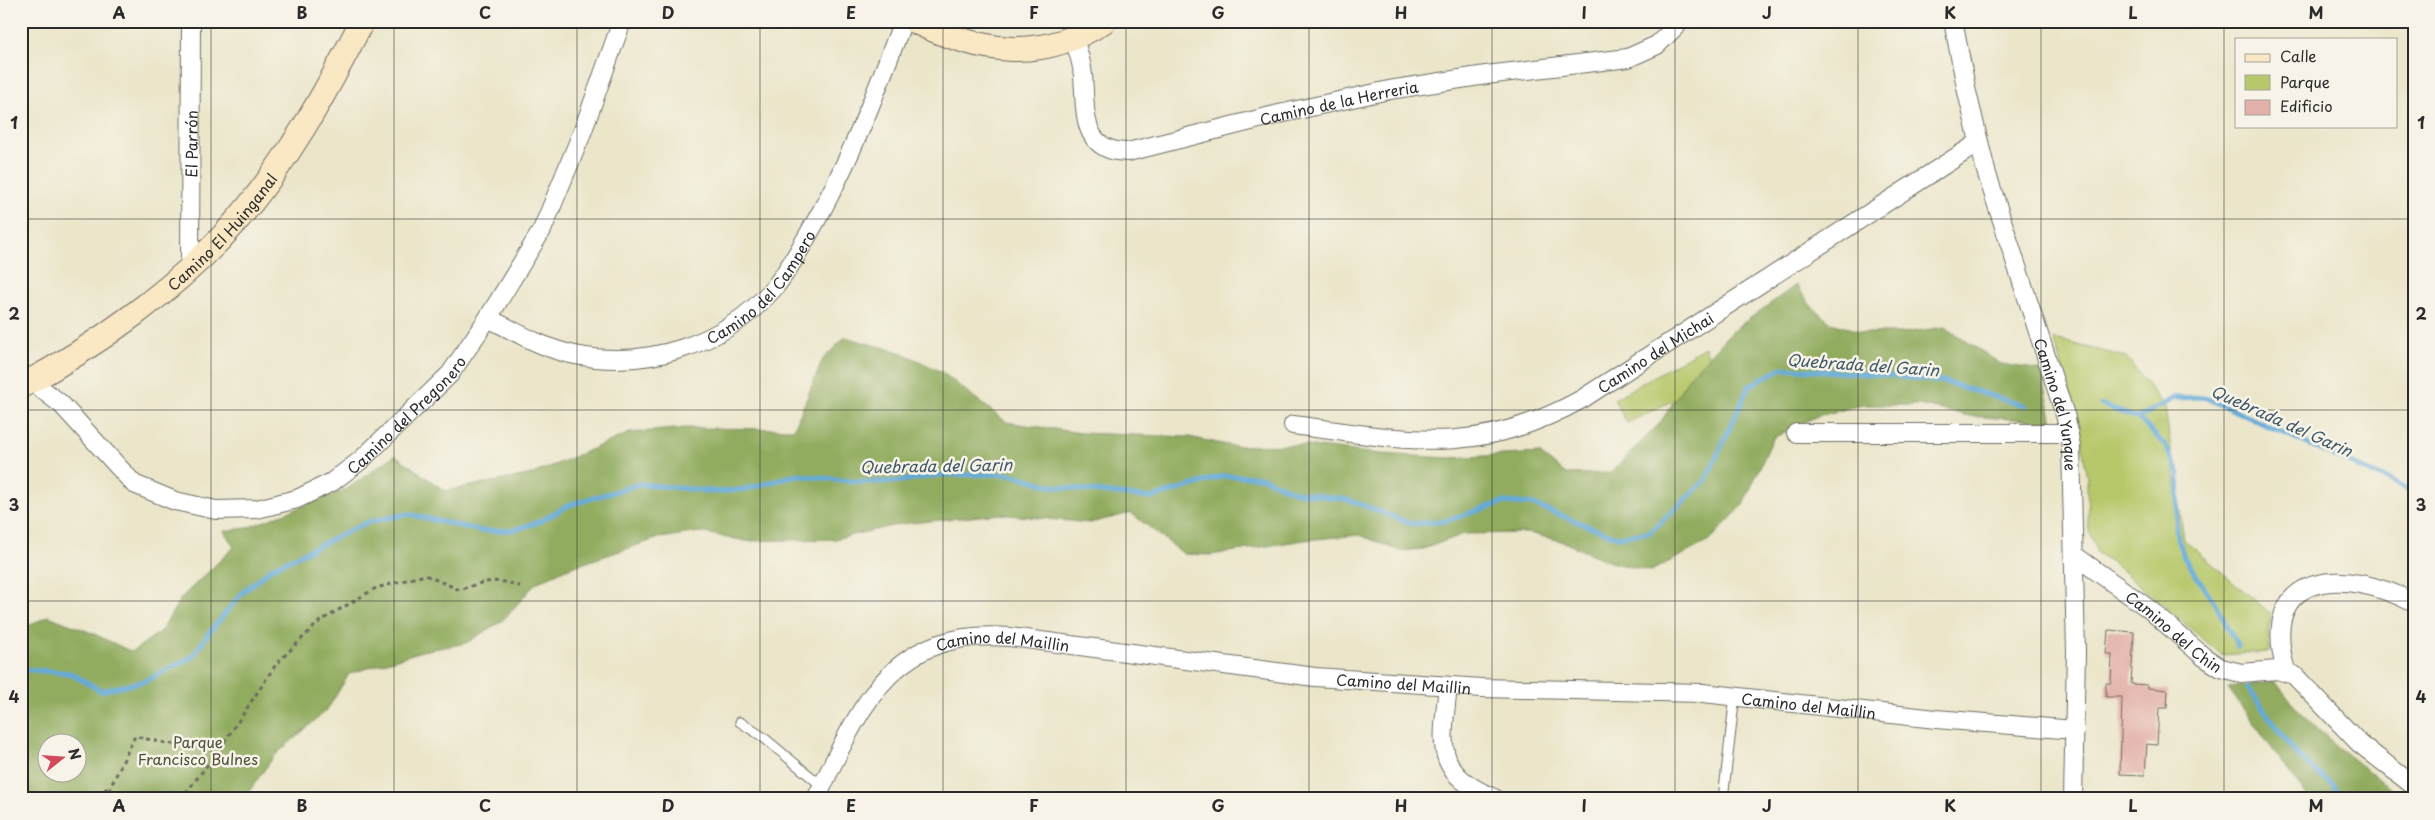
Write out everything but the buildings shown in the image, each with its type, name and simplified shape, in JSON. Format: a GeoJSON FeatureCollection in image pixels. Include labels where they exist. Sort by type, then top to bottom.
{"type":"FeatureCollection","features":[{"type":"Feature","properties":{"kind":"street","name":"El Parrón"},"geometry":{"type":"LineString","coordinates":[[190,268],[191,21]]}},
{"type":"Feature","properties":{"kind":"street","name":"Camino El Huinganal"},"geometry":{"type":"LineString","coordinates":[[26,384],[129,316],[190,268],[232,226],[269,178],[320,100],[362,21]]}},
{"type":"Feature","properties":{"kind":"street","name":"Camino del Pregonero"},"geometry":{"type":"LineString","coordinates":[[26,384],[61,404],[134,484],[176,501],[195,507],[230,511],[257,509],[297,500],[316,491],[347,472],[450,374],[488,318],[542,230],[582,134],[622,21]]}},
{"type":"Feature","properties":{"kind":"street","name":"Camino del Campero"},"geometry":{"type":"LineString","coordinates":[[488,318],[552,349],[574,355],[618,359],[640,358],[684,348],[718,333],[743,317],[773,289],[786,273],[820,214],[863,127],[903,21]]}},
{"type":"Feature","properties":{"kind":"street"},"geometry":{"type":"LineString","coordinates":[[914,21],[953,39],[993,48],[1038,47],[1072,38],[1104,21]]}},
{"type":"Feature","properties":{"kind":"street","name":"Camino de la Herreria"},"geometry":{"type":"LineString","coordinates":[[1072,38],[1082,67],[1085,119],[1088,129],[1094,138],[1107,148],[1128,152],[1279,114],[1380,92],[1486,75],[1628,58],[1657,46],[1681,21]]}},
{"type":"Feature","properties":{"kind":"street","name":"Camino del Yunque"},"geometry":{"type":"LineString","coordinates":[[1953,21],[1978,143],[2069,433],[2072,461],[2076,730],[2072,799]]}},
{"type":"Feature","properties":{"kind":"street","name":"Camino del Michai"},"geometry":{"type":"LineString","coordinates":[[1293,425],[1383,438],[1442,441],[1492,435],[1539,421],[1582,399],[1978,143]]}},
{"type":"Feature","properties":{"kind":"street"},"geometry":{"type":"LineString","coordinates":[[1796,433],[2069,433]]}},
{"type":"Feature","properties":{"kind":"street","name":"Camino del Chin"},"geometry":{"type":"LineString","coordinates":[[2074,555],[2149,609],[2204,657],[2221,668],[2241,673],[2266,670],[2286,671]]}},
{"type":"Feature","properties":{"kind":"street"},"geometry":{"type":"LineString","coordinates":[[2414,603],[2389,591],[2350,581],[2327,582],[2301,591],[2290,601],[2281,619],[2280,647],[2286,671],[2300,680],[2340,726],[2414,786]]}},
{"type":"Feature","properties":{"kind":"street","name":"Camino del Maillin"},"geometry":{"type":"LineString","coordinates":[[819,792],[855,719],[884,679],[923,650],[963,637],[1010,636],[1315,677],[1448,686],[1735,695],[1936,719],[2076,730]]}},
{"type":"Feature","properties":{"kind":"street"},"geometry":{"type":"LineString","coordinates":[[1448,686],[1443,745],[1448,762],[1457,775],[1468,784],[1496,799]]}},
{"type":"Feature","properties":{"kind":"lane"},"geometry":{"type":"LineString","coordinates":[[1724,799],[1735,695]]}},
{"type":"Feature","properties":{"kind":"lane"},"geometry":{"type":"LineString","coordinates":[[740,722],[763,736],[819,792]]}},
{"type":"Feature","properties":{"kind":"path"},"geometry":{"type":"LineString","coordinates":[[181,799],[223,744],[276,663],[320,620],[376,588],[425,575],[460,590],[492,580],[500,580],[520,586]]}},
{"type":"Feature","properties":{"kind":"path"},"geometry":{"type":"LineString","coordinates":[[109,799],[111,786],[135,736],[197,748],[223,744]]}},
{"type":"Feature","properties":{"kind":"path"},"geometry":{"type":"LineString","coordinates":[[82,799],[111,786]]}},
{"type":"Feature","properties":{"kind":"green space","name":"Parque Francisco Bulnes"},"geometry":{"type":"Polygon","coordinates":[[[1796,285],[1811,306],[1831,323],[1866,333],[1903,333],[1945,327],[2001,364],[2041,370],[2053,422],[1969,416],[1919,405],[1862,405],[1817,416],[1773,438],[1743,505],[1709,541],[1651,571],[1610,562],[1561,541],[1529,533],[1464,534],[1423,549],[1400,551],[1360,535],[1304,540],[1211,555],[1184,554],[1131,513],[1090,523],[1000,514],[901,524],[835,539],[746,541],[700,532],[659,538],[566,569],[536,583],[502,621],[466,643],[422,651],[349,674],[327,710],[274,756],[250,790],[240,799],[21,799],[21,630],[48,616],[92,633],[132,652],[161,631],[181,598],[234,547],[224,531],[247,528],[347,489],[395,455],[445,491],[533,474],[630,433],[686,428],[794,429],[823,359],[845,337],[903,353],[943,373],[1006,422],[1081,433],[1189,437],[1232,446],[1301,445],[1380,454],[1449,458],[1539,453],[1566,474],[1610,473],[1660,423],[1690,376],[1731,332],[1796,285]]]}},
{"type":"Feature","properties":{"kind":"green space"},"geometry":{"type":"Polygon","coordinates":[[[2054,339],[2126,357],[2165,407],[2184,540],[2270,613],[2269,652],[2222,655],[2113,563],[2097,553],[2088,527],[2087,479],[2080,426],[2054,339]]]}},
{"type":"Feature","properties":{"kind":"green space"},"geometry":{"type":"Polygon","coordinates":[[[1705,347],[1717,379],[1627,423],[1614,399],[1705,347]]]}},
{"type":"Feature","properties":{"kind":"green space"},"geometry":{"type":"Polygon","coordinates":[[[2275,681],[2288,698],[2319,730],[2370,773],[2406,799],[2309,799],[2228,688],[2275,681]]]}},
{"type":"Feature","properties":{"kind":"waterway","name":"Quebrada del Garin"},"geometry":{"type":"LineString","coordinates":[[21,669],[70,673],[101,691],[145,681],[192,657],[243,592],[272,568],[368,522],[408,514],[482,531],[513,530],[539,522],[569,505],[640,484],[719,492],[746,489],[796,475],[859,482],[892,482],[941,475],[1010,474],[1051,486],[1151,498],[1223,476],[1261,477],[1295,492],[1349,500],[1412,524],[1445,521],[1504,502],[1531,504],[1617,537],[1650,532],[1706,480],[1749,386],[1782,368],[1945,382],[2025,406]]}},
{"type":"Feature","properties":{"kind":"waterway","name":"Quebrada del Garin"},"geometry":{"type":"LineString","coordinates":[[2138,418],[2174,398],[2204,397],[2414,492]]}},
{"type":"Feature","properties":{"kind":"waterway"},"geometry":{"type":"LineString","coordinates":[[2101,405],[2138,418],[2165,445],[2179,474],[2176,531],[2184,557],[2216,605],[2238,647]]}},
{"type":"Feature","properties":{"kind":"waterway"},"geometry":{"type":"LineString","coordinates":[[2247,687],[2298,756],[2331,784],[2343,799]]}}]}
